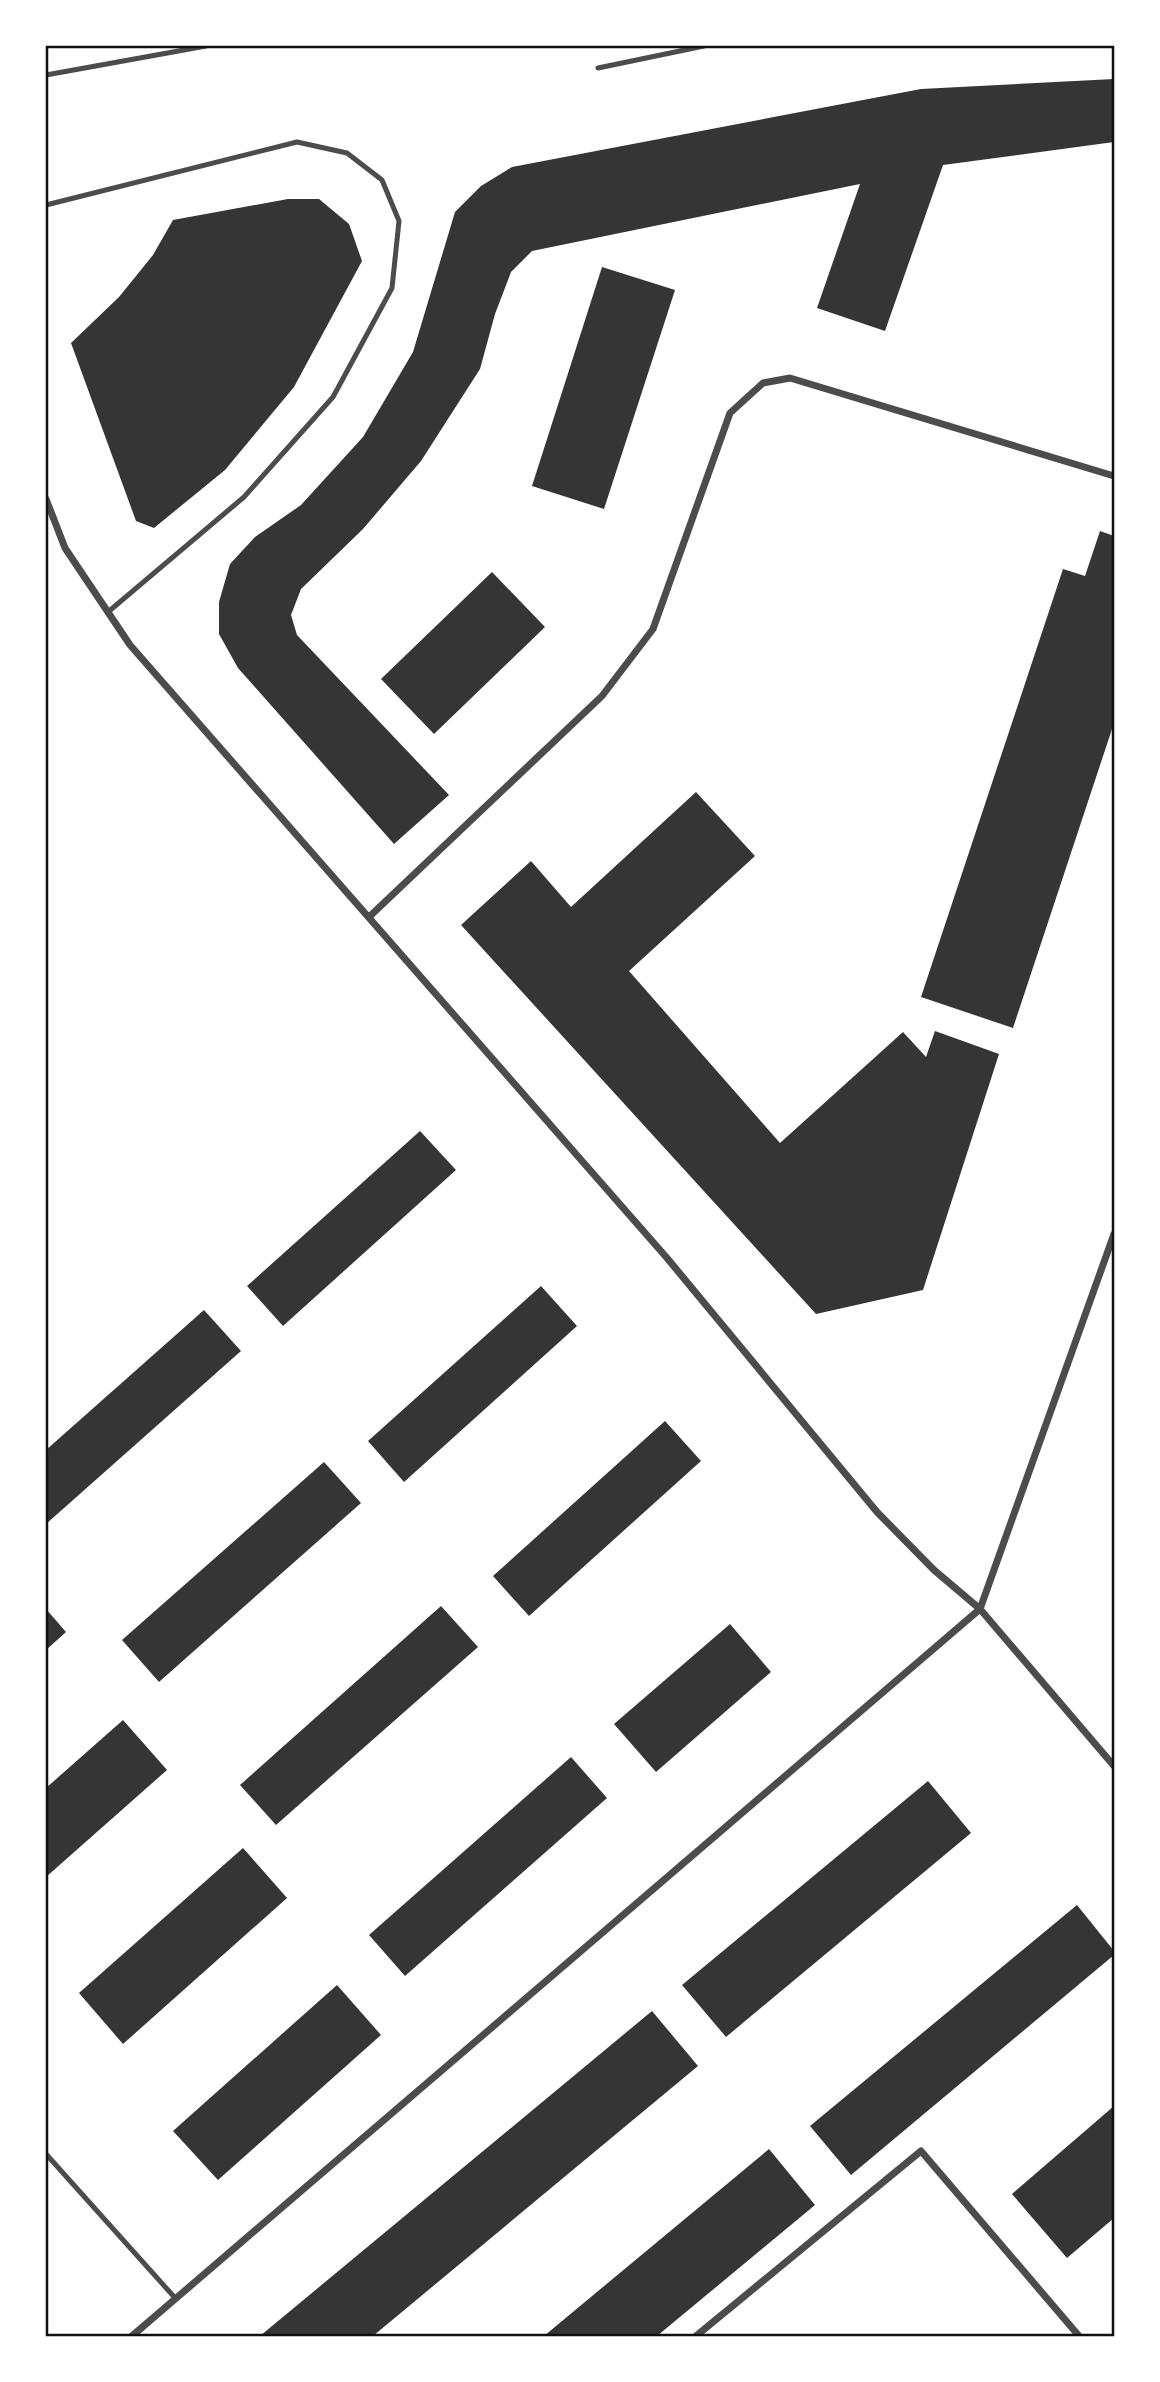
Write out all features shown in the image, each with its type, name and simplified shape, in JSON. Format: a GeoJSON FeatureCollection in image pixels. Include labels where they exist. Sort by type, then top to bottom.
{"type":"FeatureCollection","features":[{"type":"Feature","properties":{"kind":"street"},"geometry":{"type":"LineString","coordinates":[[369,916],[602,696],[653,629],[730,413],[763,383],[790,378],[1115,476]]}},
{"type":"Feature","properties":{"kind":"street"},"geometry":{"type":"LineString","coordinates":[[46,499],[65,548],[130,645],[667,1258],[877,1512],[934,1570],[980,1609],[1115,1766]]}},
{"type":"Feature","properties":{"kind":"street"},"geometry":{"type":"LineString","coordinates":[[132,2336],[980,1609],[1115,1234]]}},
{"type":"Feature","properties":{"kind":"street"},"geometry":{"type":"LineString","coordinates":[[696,2336],[921,2151],[1079,2336]]}},
{"type":"Feature","properties":{"kind":"lane"},"geometry":{"type":"LineString","coordinates":[[46,75],[206,46]]}},
{"type":"Feature","properties":{"kind":"lane"},"geometry":{"type":"LineString","coordinates":[[598,68],[704,46]]}},
{"type":"Feature","properties":{"kind":"lane"},"geometry":{"type":"LineString","coordinates":[[46,205],[297,142],[347,153],[382,180],[399,221],[392,288],[333,397],[244,497],[108,612]]}},
{"type":"Feature","properties":{"kind":"lane"},"geometry":{"type":"LineString","coordinates":[[46,2154],[176,2299]]}},
{"type":"Feature","properties":{"kind":"building"},"geometry":{"type":"Polygon","coordinates":[[[1114,79],[1114,142],[943,165],[885,331],[817,308],[860,184],[532,251],[511,272],[495,314],[480,369],[421,461],[363,529],[301,589],[291,615],[297,635],[449,795],[394,844],[238,668],[219,634],[219,602],[230,564],[255,537],[301,505],[363,437],[413,352],[455,212],[481,186],[512,167],[921,89],[1114,79]]]}},
{"type":"Feature","properties":{"kind":"building"},"geometry":{"type":"Polygon","coordinates":[[[288,199],[319,199],[349,224],[362,261],[294,387],[225,470],[154,528],[136,521],[71,343],[119,297],[153,255],[173,220],[288,199]]]}},
{"type":"Feature","properties":{"kind":"building"},"geometry":{"type":"Polygon","coordinates":[[[602,267],[675,290],[604,509],[532,486],[602,267]]]}},
{"type":"Feature","properties":{"kind":"building"},"geometry":{"type":"Polygon","coordinates":[[[1100,531],[1114,536],[1114,723],[1013,1028],[921,997],[1063,569],[1085,576],[1100,531]]]}},
{"type":"Feature","properties":{"kind":"building"},"geometry":{"type":"Polygon","coordinates":[[[492,572],[545,627],[434,734],[381,679],[492,572]]]}},
{"type":"Feature","properties":{"kind":"building"},"geometry":{"type":"Polygon","coordinates":[[[696,792],[755,856],[629,971],[780,1143],[903,1032],[926,1057],[935,1031],[999,1054],[923,1290],[816,1314],[461,925],[531,861],[571,907],[696,792]]]}},
{"type":"Feature","properties":{"kind":"building"},"geometry":{"type":"Polygon","coordinates":[[[420,1131],[456,1170],[283,1326],[247,1286],[420,1131]]]}},
{"type":"Feature","properties":{"kind":"building"},"geometry":{"type":"Polygon","coordinates":[[[541,1286],[577,1326],[404,1482],[368,1441],[541,1286]]]}},
{"type":"Feature","properties":{"kind":"building"},"geometry":{"type":"Polygon","coordinates":[[[204,1310],[241,1351],[46,1524],[46,1450],[204,1310]]]}},
{"type":"Feature","properties":{"kind":"building"},"geometry":{"type":"Polygon","coordinates":[[[665,1421],[701,1461],[529,1616],[493,1576],[665,1421]]]}},
{"type":"Feature","properties":{"kind":"building"},"geometry":{"type":"Polygon","coordinates":[[[324,1462],[361,1503],[159,1682],[122,1640],[324,1462]]]}},
{"type":"Feature","properties":{"kind":"building"},"geometry":{"type":"Polygon","coordinates":[[[441,1606],[478,1647],[276,1825],[240,1785],[441,1606]]]}},
{"type":"Feature","properties":{"kind":"building"},"geometry":{"type":"Polygon","coordinates":[[[46,1609],[66,1632],[46,1650],[46,1609]]]}},
{"type":"Feature","properties":{"kind":"building"},"geometry":{"type":"Polygon","coordinates":[[[730,1624],[771,1672],[656,1772],[614,1724],[730,1624]]]}},
{"type":"Feature","properties":{"kind":"building"},"geometry":{"type":"Polygon","coordinates":[[[123,1720],[167,1770],[46,1877],[46,1788],[123,1720]]]}},
{"type":"Feature","properties":{"kind":"building"},"geometry":{"type":"Polygon","coordinates":[[[571,1757],[607,1798],[405,1976],[369,1935],[571,1757]]]}},
{"type":"Feature","properties":{"kind":"building"},"geometry":{"type":"Polygon","coordinates":[[[928,1781],[971,1833],[726,2037],[682,1985],[928,1781]]]}},
{"type":"Feature","properties":{"kind":"building"},"geometry":{"type":"Polygon","coordinates":[[[243,1848],[287,1898],[123,2044],[79,1993],[243,1848]]]}},
{"type":"Feature","properties":{"kind":"building"},"geometry":{"type":"Polygon","coordinates":[[[1077,1905],[1114,1951],[1114,1955],[851,2175],[810,2126],[1077,1905]]]}},
{"type":"Feature","properties":{"kind":"building"},"geometry":{"type":"Polygon","coordinates":[[[337,1985],[381,2035],[218,2180],[173,2131],[337,1985]]]}},
{"type":"Feature","properties":{"kind":"building"},"geometry":{"type":"Polygon","coordinates":[[[652,2011],[698,2066],[373,2336],[260,2336],[652,2011]]]}},
{"type":"Feature","properties":{"kind":"building"},"geometry":{"type":"Polygon","coordinates":[[[1114,2106],[1114,2218],[1067,2258],[1012,2194],[1114,2106]]]}},
{"type":"Feature","properties":{"kind":"building"},"geometry":{"type":"Polygon","coordinates":[[[769,2149],[815,2205],[657,2336],[544,2336],[769,2149]]]}}]}
